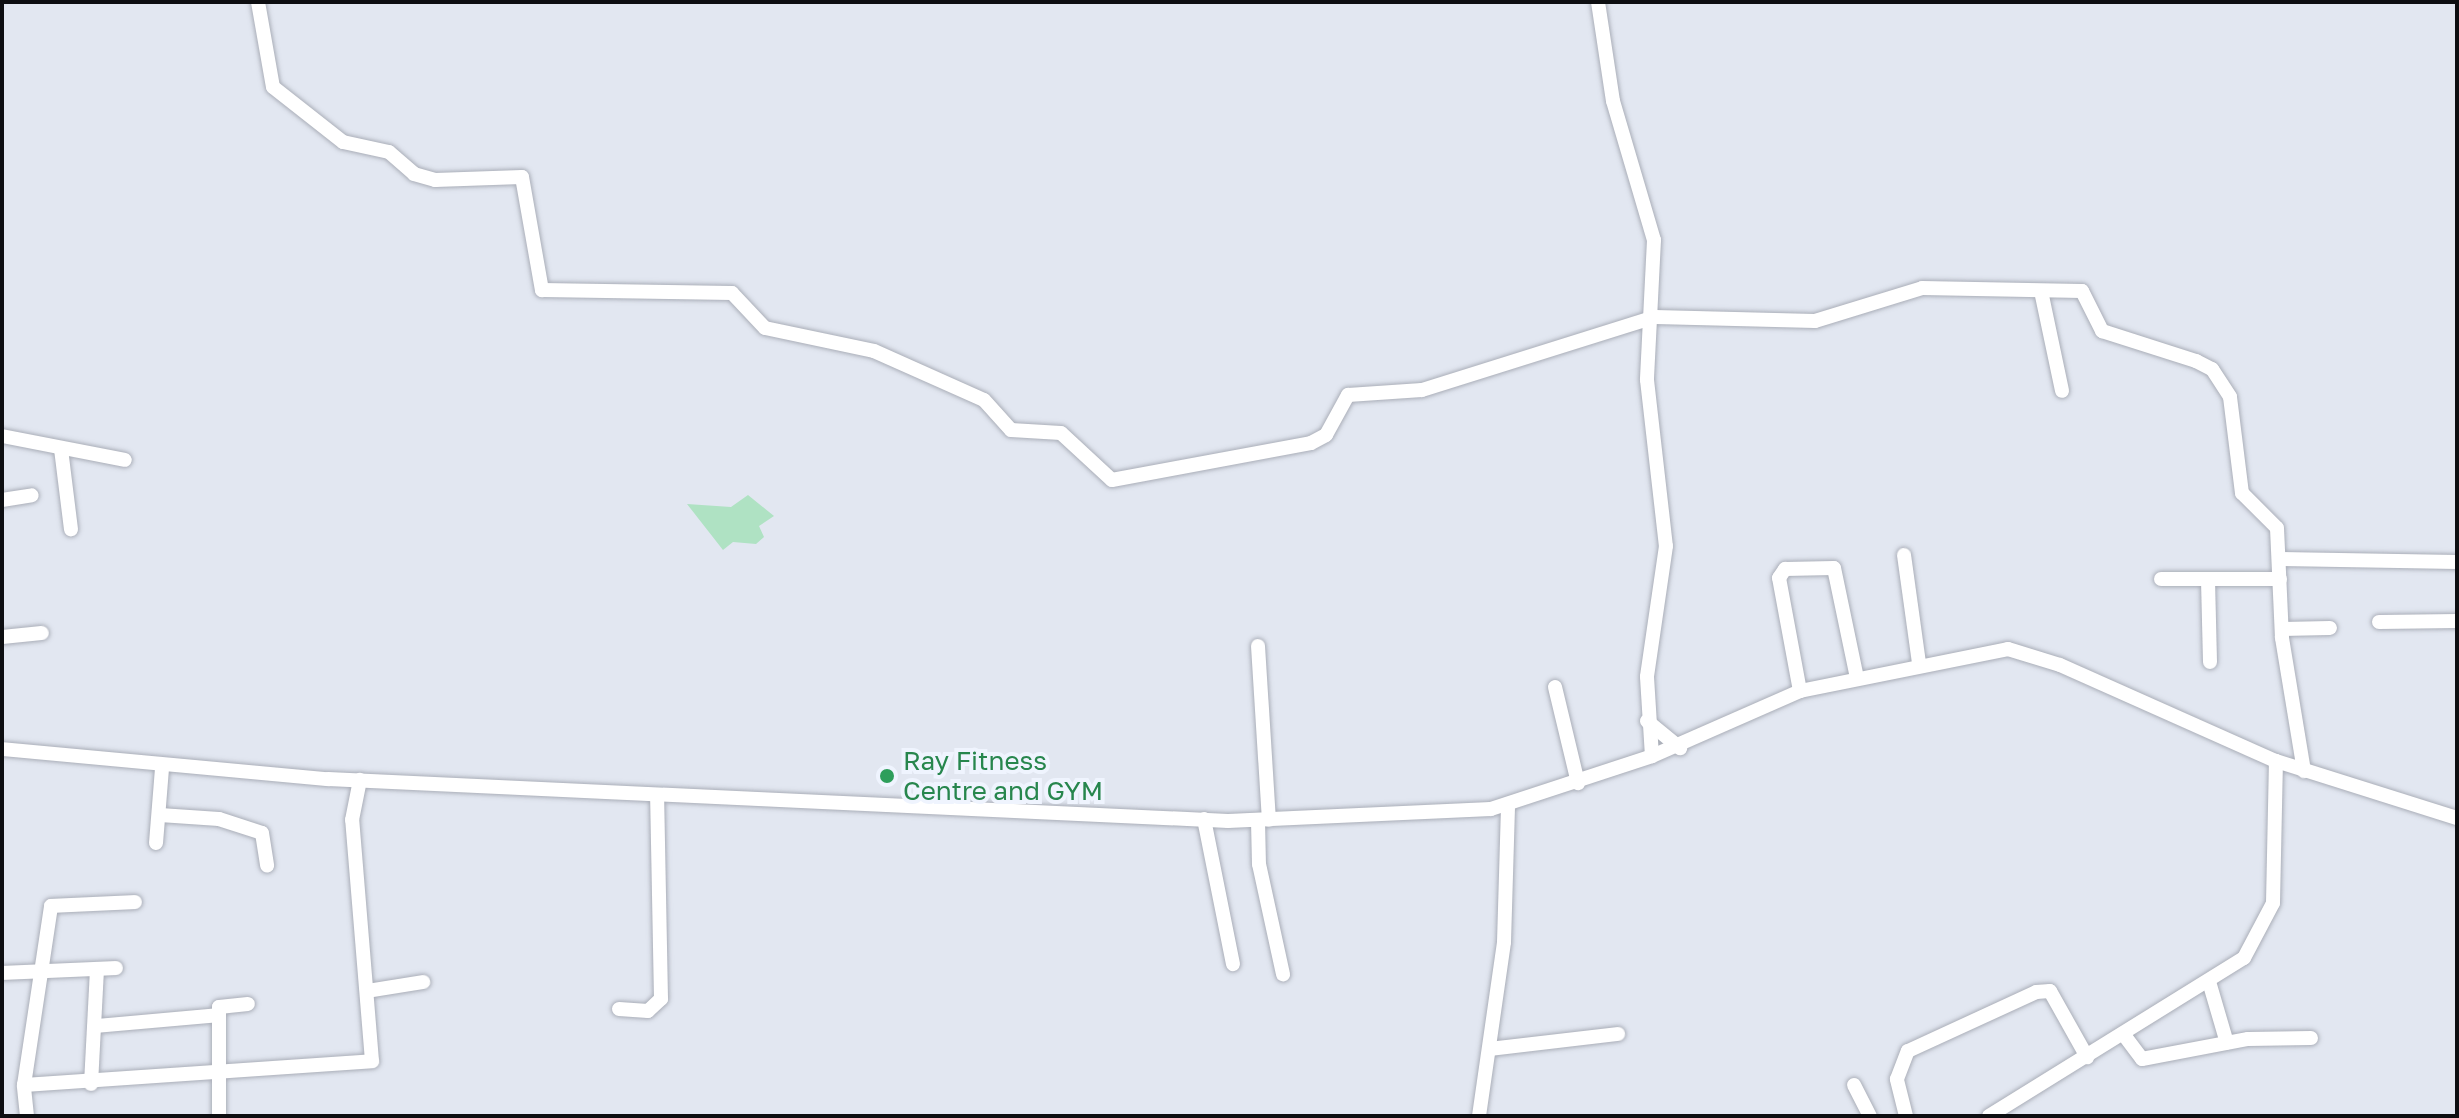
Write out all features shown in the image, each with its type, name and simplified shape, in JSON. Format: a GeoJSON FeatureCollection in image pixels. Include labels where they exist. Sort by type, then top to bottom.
{"type":"FeatureCollection","features":[{"type":"Feature","properties":{"kind":"street"},"geometry":{"type":"LineString","coordinates":[[258,2],[273,87],[343,142],[389,152],[414,174],[435,180],[522,177],[542,290],[732,293],[765,328],[874,351],[984,400],[1011,430],[1061,433],[1112,480],[1311,443],[1326,435],[1348,395],[1422,390],[1655,317],[1815,321],[1922,288],[2082,291],[2102,331],[2212,369],[2235,414],[2242,493],[2273,518],[2281,559],[2282,629],[2304,771]]}},
{"type":"Feature","properties":{"kind":"street"},"geometry":{"type":"LineString","coordinates":[[1598,2],[1613,101],[1654,240],[1655,317],[1647,380],[1666,546],[1647,721],[1652,756]]}},
{"type":"Feature","properties":{"kind":"street"},"geometry":{"type":"LineString","coordinates":[[2041,291],[2062,391]]}},
{"type":"Feature","properties":{"kind":"street"},"geometry":{"type":"LineString","coordinates":[[2,436],[125,460]]}},
{"type":"Feature","properties":{"kind":"street"},"geometry":{"type":"LineString","coordinates":[[61,449],[71,529]]}},
{"type":"Feature","properties":{"kind":"street"},"geometry":{"type":"LineString","coordinates":[[2,500],[32,495]]}},
{"type":"Feature","properties":{"kind":"street"},"geometry":{"type":"LineString","coordinates":[[1904,555],[1919,663]]}},
{"type":"Feature","properties":{"kind":"street"},"geometry":{"type":"LineString","coordinates":[[2281,559],[2457,562]]}},
{"type":"Feature","properties":{"kind":"street"},"geometry":{"type":"LineString","coordinates":[[1800,691],[1779,578],[1785,569],[1834,568],[1857,678]]}},
{"type":"Feature","properties":{"kind":"street"},"geometry":{"type":"LineString","coordinates":[[2161,579],[2280,579]]}},
{"type":"Feature","properties":{"kind":"street"},"geometry":{"type":"LineString","coordinates":[[2208,580],[2210,662]]}},
{"type":"Feature","properties":{"kind":"street"},"geometry":{"type":"LineString","coordinates":[[2379,622],[2457,621]]}},
{"type":"Feature","properties":{"kind":"street"},"geometry":{"type":"LineString","coordinates":[[2282,629],[2330,628]]}},
{"type":"Feature","properties":{"kind":"street"},"geometry":{"type":"LineString","coordinates":[[2,637],[42,633]]}},
{"type":"Feature","properties":{"kind":"street"},"geometry":{"type":"LineString","coordinates":[[1258,646],[1263,821],[1259,864],[1283,974]]}},
{"type":"Feature","properties":{"kind":"street"},"geometry":{"type":"LineString","coordinates":[[2,749],[162,768],[657,798],[1263,821],[1442,815],[1508,804],[1680,748],[1800,691],[1981,650],[2041,657],[2276,761],[2457,818]]}},
{"type":"Feature","properties":{"kind":"street"},"geometry":{"type":"LineString","coordinates":[[1555,687],[1578,783]]}},
{"type":"Feature","properties":{"kind":"street"},"geometry":{"type":"LineString","coordinates":[[1647,721],[1680,748]]}},
{"type":"Feature","properties":{"kind":"street"},"geometry":{"type":"LineString","coordinates":[[1989,1116],[2210,985],[2244,958],[2273,903],[2276,761]]}},
{"type":"Feature","properties":{"kind":"street"},"geometry":{"type":"LineString","coordinates":[[156,843],[162,768]]}},
{"type":"Feature","properties":{"kind":"street"},"geometry":{"type":"LineString","coordinates":[[24,1085],[91,1084],[223,1068],[372,1061],[352,820],[360,780]]}},
{"type":"Feature","properties":{"kind":"street"},"geometry":{"type":"LineString","coordinates":[[619,1009],[648,1011],[661,999],[657,798]]}},
{"type":"Feature","properties":{"kind":"street"},"geometry":{"type":"LineString","coordinates":[[1479,1116],[1504,942],[1508,804]]}},
{"type":"Feature","properties":{"kind":"street"},"geometry":{"type":"LineString","coordinates":[[160,815],[219,819],[262,833],[267,866]]}},
{"type":"Feature","properties":{"kind":"street"},"geometry":{"type":"LineString","coordinates":[[1204,819],[1233,964]]}},
{"type":"Feature","properties":{"kind":"street"},"geometry":{"type":"LineString","coordinates":[[27,1116],[24,1085],[51,906],[135,902]]}},
{"type":"Feature","properties":{"kind":"street"},"geometry":{"type":"LineString","coordinates":[[2,973],[116,968]]}},
{"type":"Feature","properties":{"kind":"street"},"geometry":{"type":"LineString","coordinates":[[91,1084],[97,970]]}},
{"type":"Feature","properties":{"kind":"street"},"geometry":{"type":"LineString","coordinates":[[367,991],[423,982]]}},
{"type":"Feature","properties":{"kind":"street"},"geometry":{"type":"LineString","coordinates":[[2210,985],[2227,1043]]}},
{"type":"Feature","properties":{"kind":"street"},"geometry":{"type":"LineString","coordinates":[[1906,1116],[1897,1079],[1908,1051],[2036,992],[2050,991],[2087,1057]]}},
{"type":"Feature","properties":{"kind":"street"},"geometry":{"type":"LineString","coordinates":[[219,1116],[223,1068],[219,1007],[248,1004]]}},
{"type":"Feature","properties":{"kind":"street"},"geometry":{"type":"LineString","coordinates":[[96,1026],[219,1015]]}},
{"type":"Feature","properties":{"kind":"street"},"geometry":{"type":"LineString","coordinates":[[1490,1049],[1618,1034]]}},
{"type":"Feature","properties":{"kind":"street"},"geometry":{"type":"LineString","coordinates":[[2124,1035],[2142,1059],[2227,1043],[2311,1038]]}},
{"type":"Feature","properties":{"kind":"street"},"geometry":{"type":"LineString","coordinates":[[1854,1085],[1870,1116]]}},
{"type":"Feature","properties":{"kind":"green space"},"geometry":{"type":"Polygon","coordinates":[[[748,495],[774,516],[759,526],[764,537],[756,544],[733,542],[723,550],[687,504],[731,507],[748,495]]]}},
{"type":"Feature","properties":{"kind":"place","name":"Ray Fitness Centre and GYM"},"geometry":{"type":"Point","coordinates":[887,776]}}]}
